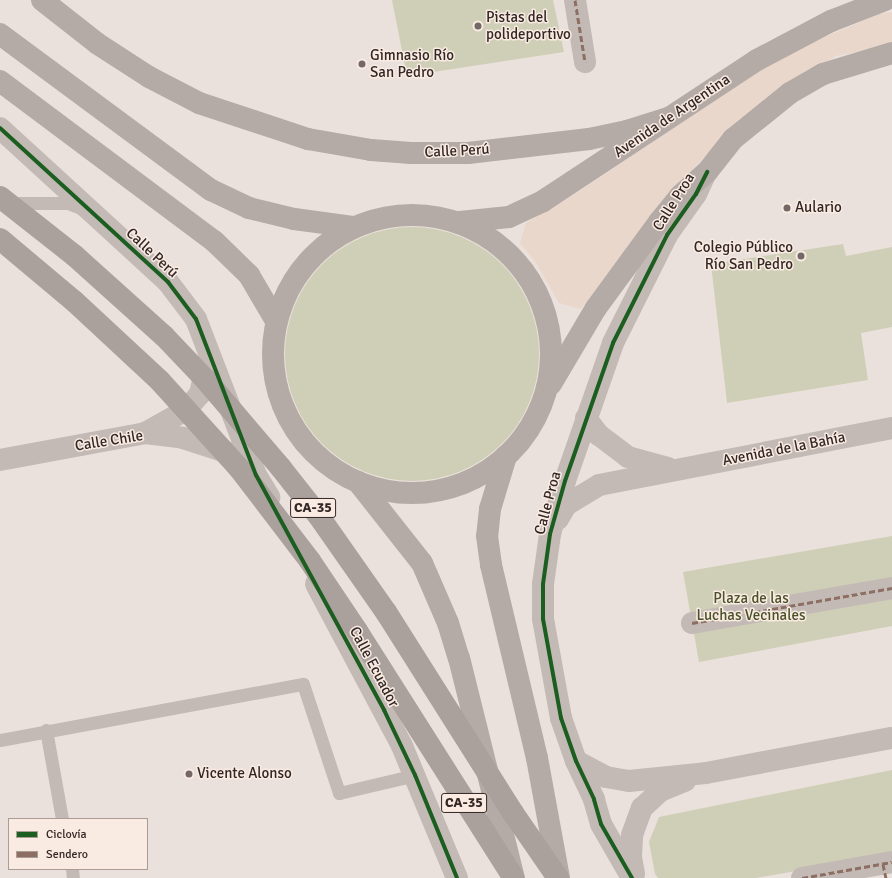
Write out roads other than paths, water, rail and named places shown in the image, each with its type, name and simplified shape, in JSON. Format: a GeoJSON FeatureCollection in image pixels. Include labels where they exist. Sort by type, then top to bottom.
{"type":"FeatureCollection","features":[{"type":"Feature","properties":{"kind":"highway","name":"CA-35"},"geometry":{"type":"LineString","coordinates":[[0,197],[75,256],[164,336],[205,379],[281,468],[318,514],[386,612],[513,814],[559,878]]}},
{"type":"Feature","properties":{"kind":"highway","name":"CA-35"},"geometry":{"type":"LineString","coordinates":[[0,239],[74,301],[154,376],[239,468],[310,561],[357,631],[514,878]]}},
{"type":"Feature","properties":{"kind":"main road","name":"Calle Perú"},"geometry":{"type":"LineString","coordinates":[[42,0],[98,44],[169,88],[241,118],[308,139],[391,152],[468,153],[589,139],[627,131],[668,118]]}},
{"type":"Feature","properties":{"kind":"main road","name":"Avenida de Argentina"},"geometry":{"type":"LineString","coordinates":[[457,222],[509,217],[543,202],[734,74],[793,40],[831,21],[885,0]]}},
{"type":"Feature","properties":{"kind":"main road"},"geometry":{"type":"LineString","coordinates":[[0,34],[211,190],[249,208],[294,219],[354,227]]}},
{"type":"Feature","properties":{"kind":"main road"},"geometry":{"type":"LineString","coordinates":[[546,394],[551,364],[550,334],[536,290],[519,265],[503,249],[484,235],[457,222],[422,215],[405,215],[387,217],[354,227],[327,243],[304,265],[287,291],[276,320],[272,359],[276,385],[284,410],[297,433],[314,453],[334,470],[358,482],[388,491],[436,491],[473,478],[506,456],[530,428],[546,394],[596,308],[680,196],[707,172],[733,139],[790,93],[823,74],[892,53]]}},
{"type":"Feature","properties":{"kind":"main road"},"geometry":{"type":"LineString","coordinates":[[0,80],[214,241],[249,275],[276,320]]}},
{"type":"Feature","properties":{"kind":"main road"},"geometry":{"type":"LineString","coordinates":[[506,456],[490,509],[487,536],[491,565],[537,758],[559,878]]}},
{"type":"Feature","properties":{"kind":"main road"},"geometry":{"type":"LineString","coordinates":[[358,482],[422,563],[448,623],[459,658],[514,878]]}},
{"type":"Feature","properties":{"kind":"street"},"geometry":{"type":"LineString","coordinates":[[575,0],[585,62]]}},
{"type":"Feature","properties":{"kind":"street","name":"Calle Perú"},"geometry":{"type":"LineString","coordinates":[[0,128],[168,282],[196,319],[256,475]]}},
{"type":"Feature","properties":{"kind":"street","name":"Calle Proa"},"geometry":{"type":"LineString","coordinates":[[633,878],[601,824],[594,799],[576,761],[561,718],[543,619],[543,584],[550,534],[586,418],[613,343],[643,279],[667,235],[696,194],[707,172]]}},
{"type":"Feature","properties":{"kind":"street"},"geometry":{"type":"LineString","coordinates":[[145,433],[186,410],[200,394],[209,352]]}},
{"type":"Feature","properties":{"kind":"street"},"geometry":{"type":"LineString","coordinates":[[586,418],[599,435],[628,457],[675,470]]}},
{"type":"Feature","properties":{"kind":"street","name":"Avenida de la Bahía"},"geometry":{"type":"LineString","coordinates":[[675,470],[892,428]]}},
{"type":"Feature","properties":{"kind":"street","name":"Calle Chile"},"geometry":{"type":"LineString","coordinates":[[0,460],[145,433],[183,438],[225,450],[256,475]]}},
{"type":"Feature","properties":{"kind":"street","name":"Calle Proa"},"geometry":{"type":"LineString","coordinates":[[550,534],[566,505],[584,492],[599,485],[675,470]]}},
{"type":"Feature","properties":{"kind":"street","name":"Calle Ecuador"},"geometry":{"type":"LineString","coordinates":[[256,475],[402,746],[457,878]]}},
{"type":"Feature","properties":{"kind":"street"},"geometry":{"type":"LineString","coordinates":[[692,622],[892,588]]}},
{"type":"Feature","properties":{"kind":"street"},"geometry":{"type":"LineString","coordinates":[[576,761],[606,777],[629,781],[706,773],[892,738]]}},
{"type":"Feature","properties":{"kind":"street"},"geometry":{"type":"LineString","coordinates":[[633,878],[631,857],[632,835],[642,808],[660,791],[706,773]]}},
{"type":"Feature","properties":{"kind":"street"},"geometry":{"type":"LineString","coordinates":[[601,824],[604,801],[615,790],[629,781]]}},
{"type":"Feature","properties":{"kind":"street"},"geometry":{"type":"LineString","coordinates":[[810,877],[887,868]]}},
{"type":"Feature","properties":{"kind":"lane"},"geometry":{"type":"LineString","coordinates":[[0,204],[20,202],[68,203],[92,212]]}},
{"type":"Feature","properties":{"kind":"lane"},"geometry":{"type":"LineString","coordinates":[[0,740],[46,730],[303,684],[339,793],[415,775]]}},
{"type":"Feature","properties":{"kind":"lane"},"geometry":{"type":"LineString","coordinates":[[46,730],[62,818]]}},
{"type":"Feature","properties":{"kind":"place","name":"Pistas del polideportivo"},"geometry":{"type":"Point","coordinates":[478,26]}},
{"type":"Feature","properties":{"kind":"place","name":"Gimnasio Río San Pedro"},"geometry":{"type":"Point","coordinates":[362,64]}},
{"type":"Feature","properties":{"kind":"place","name":"Aulario"},"geometry":{"type":"Point","coordinates":[787,208]}},
{"type":"Feature","properties":{"kind":"place","name":"Colegio Público Río San Pedro"},"geometry":{"type":"Point","coordinates":[801,256]}},
{"type":"Feature","properties":{"kind":"place","name":"Vicente Alonso"},"geometry":{"type":"Point","coordinates":[189,774]}},
{"type":"Feature","properties":{"kind":"park label","name":"Plaza de las Luchas Vecinales"},"geometry":{"type":"Point","coordinates":[751,606]}}]}
